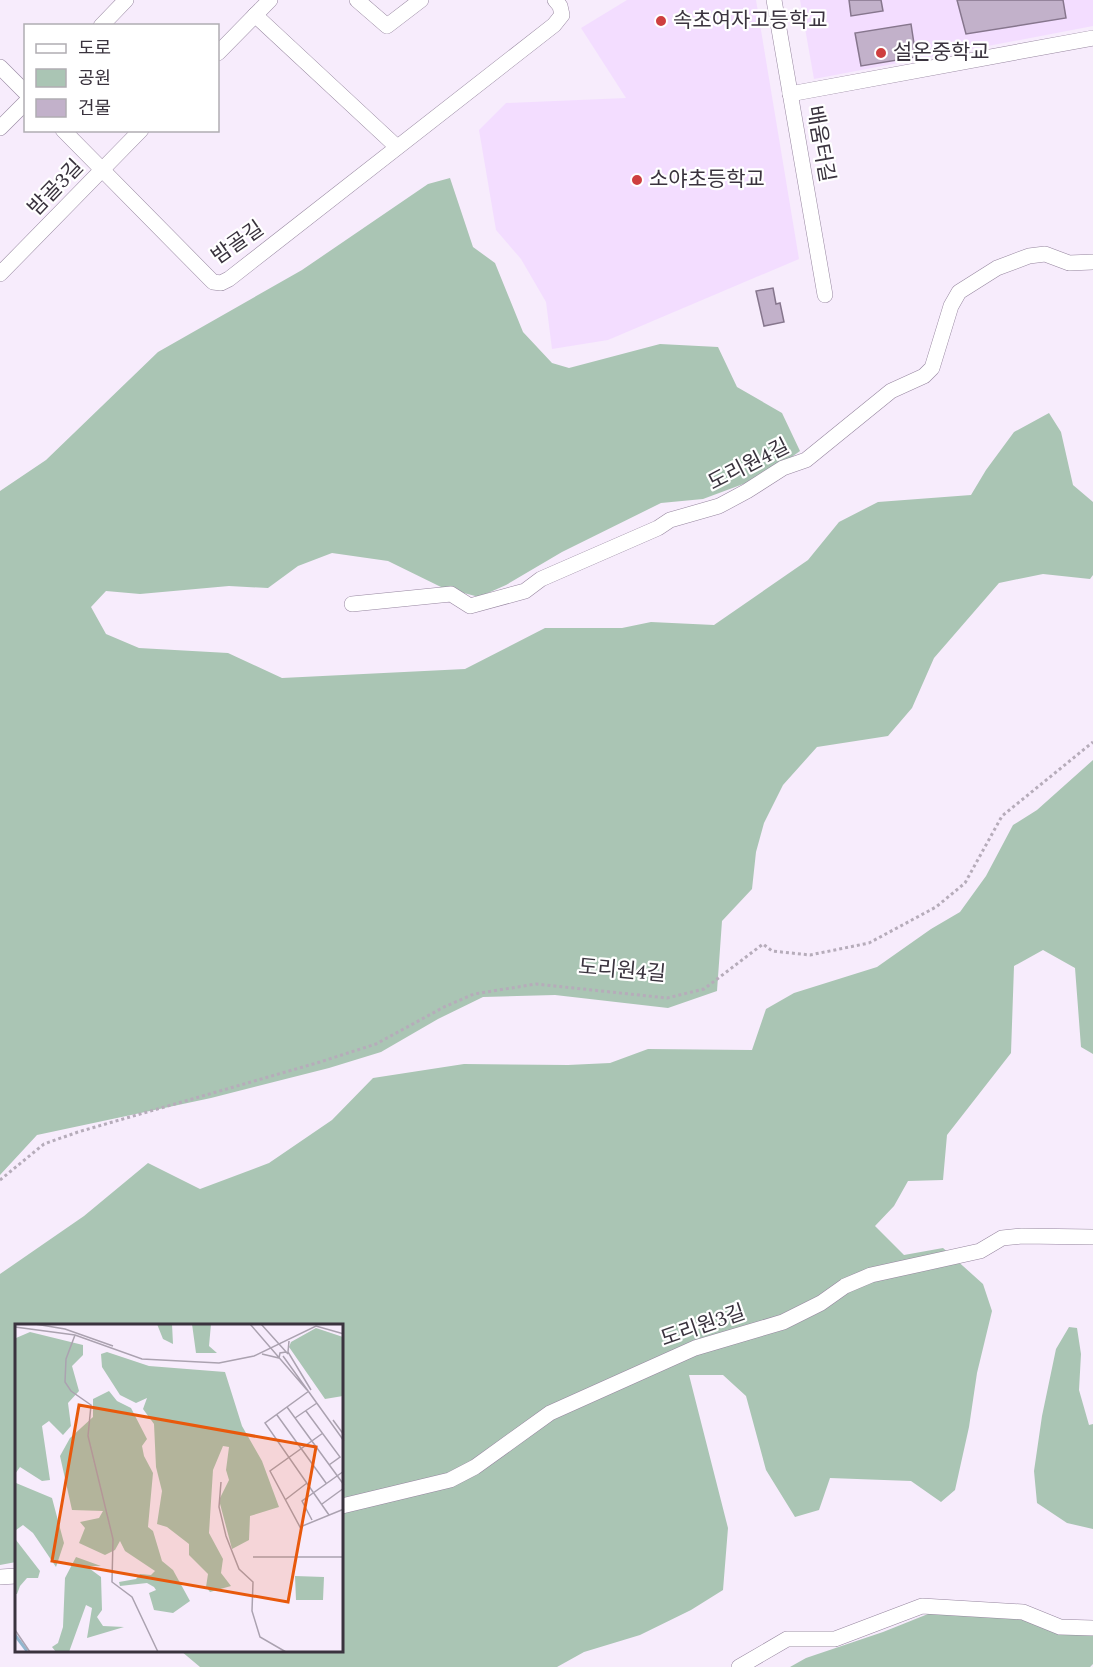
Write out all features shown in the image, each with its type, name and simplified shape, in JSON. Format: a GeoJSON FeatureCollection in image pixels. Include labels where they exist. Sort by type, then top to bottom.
{"type":"FeatureCollection","features":[{"type":"Feature","properties":{"kind":"street"},"geometry":{"type":"LineString","coordinates":[[103,24],[126,0]]}},
{"type":"Feature","properties":{"kind":"street"},"geometry":{"type":"LineString","coordinates":[[219,52],[270,0]]}},
{"type":"Feature","properties":{"kind":"street"},"geometry":{"type":"LineString","coordinates":[[357,0],[387,26],[421,0]]}},
{"type":"Feature","properties":{"kind":"street","name":"밤골길"},"geometry":{"type":"LineString","coordinates":[[65,132],[213,282],[221,283],[554,25],[562,15],[561,6],[555,0]]}},
{"type":"Feature","properties":{"kind":"street","name":"배움터길"},"geometry":{"type":"LineString","coordinates":[[774,0],[825,295]]}},
{"type":"Feature","properties":{"kind":"street"},"geometry":{"type":"LineString","coordinates":[[255,15],[396,147]]}},
{"type":"Feature","properties":{"kind":"street"},"geometry":{"type":"LineString","coordinates":[[790,94],[1093,38]]}},
{"type":"Feature","properties":{"kind":"street"},"geometry":{"type":"LineString","coordinates":[[0,67],[24,91]]}},
{"type":"Feature","properties":{"kind":"street"},"geometry":{"type":"LineString","coordinates":[[0,128],[24,104]]}},
{"type":"Feature","properties":{"kind":"street","name":"밤골3길"},"geometry":{"type":"LineString","coordinates":[[0,274],[139,132]]}},
{"type":"Feature","properties":{"kind":"street","name":"도리원4길"},"geometry":{"type":"LineString","coordinates":[[352,604],[451,594],[470,606],[525,591],[541,579],[658,528],[670,520],[719,506],[783,468],[806,460],[891,391],[924,376],[932,368],[951,306],[959,292],[997,268],[1029,256],[1045,254],[1069,262],[1093,262]]}},
{"type":"Feature","properties":{"kind":"street","name":"도리원3길"},"geometry":{"type":"LineString","coordinates":[[344,1506],[450,1480],[475,1467],[550,1413],[695,1348],[783,1322],[820,1303],[845,1286],[871,1275],[980,1251],[1002,1238],[1093,1237]]}},
{"type":"Feature","properties":{"kind":"street"},"geometry":{"type":"LineString","coordinates":[[0,1577],[15,1576]]}},
{"type":"Feature","properties":{"kind":"street"},"geometry":{"type":"LineString","coordinates":[[739,1667],[787,1639],[835,1639],[922,1606],[1023,1612],[1060,1627],[1093,1628]]}},
{"type":"Feature","properties":{"kind":"path","name":"도리원4길"},"geometry":{"type":"LineString","coordinates":[[0,1179],[44,1144],[78,1131],[376,1044],[444,1007],[474,994],[536,984],[667,998],[704,988],[763,944],[772,951],[810,955],[869,943],[936,907],[965,883],[1002,816],[1093,742]]}},
{"type":"Feature","properties":{"kind":"shaded area","name":"소야초등학교"},"geometry":{"type":"Polygon","coordinates":[[[627,0],[756,0],[799,259],[608,340],[552,349],[546,302],[521,259],[496,230],[479,130],[506,103],[626,98],[581,28],[627,0]]]}},
{"type":"Feature","properties":{"kind":"shaded area","name":"설온중학교"},"geometry":{"type":"Polygon","coordinates":[[[800,0],[1093,0],[1093,26],[814,79],[800,0]]]}},
{"type":"Feature","properties":{"kind":"green space"},"geometry":{"type":"Polygon","coordinates":[[[450,178],[473,247],[495,263],[523,332],[552,363],[569,368],[660,344],[718,347],[737,387],[782,413],[800,451],[767,475],[703,499],[661,503],[562,552],[506,585],[479,597],[441,587],[388,561],[332,553],[298,566],[268,588],[229,586],[140,594],[106,591],[91,607],[106,634],[139,648],[228,653],[282,678],[465,669],[545,628],[622,628],[651,622],[714,625],[808,560],[839,522],[878,502],[971,495],[1014,432],[1049,413],[1061,432],[1073,485],[1093,502],[1093,575],[1090,579],[1043,574],[999,583],[934,658],[912,708],[888,736],[817,747],[783,785],[764,823],[756,852],[752,889],[722,921],[717,991],[668,1008],[555,995],[483,997],[438,1019],[381,1052],[329,1068],[211,1098],[37,1135],[0,1175],[0,491],[46,460],[158,352],[302,270],[428,184],[450,178]]]}},
{"type":"Feature","properties":{"kind":"green space"},"geometry":{"type":"Polygon","coordinates":[[[1093,760],[1093,1054],[1081,1047],[1075,968],[1043,950],[1014,966],[1011,1053],[947,1135],[943,1180],[908,1181],[894,1206],[875,1226],[904,1255],[943,1248],[983,1284],[992,1311],[977,1373],[969,1427],[955,1490],[941,1502],[911,1481],[830,1478],[819,1510],[795,1517],[766,1470],[746,1396],[723,1375],[689,1375],[728,1528],[723,1590],[691,1610],[640,1635],[584,1652],[557,1667],[200,1667],[182,1652],[344,1652],[344,1324],[15,1324],[15,1562],[0,1565],[0,1274],[84,1216],[148,1163],[200,1189],[269,1163],[332,1120],[373,1078],[464,1064],[610,1063],[648,1049],[752,1050],[766,1009],[794,993],[877,967],[931,929],[960,912],[986,876],[1013,825],[1037,810],[1093,760]]]}},
{"type":"Feature","properties":{"kind":"green space"},"geometry":{"type":"Polygon","coordinates":[[[1069,1327],[1077,1328],[1081,1354],[1079,1390],[1089,1425],[1093,1424],[1093,1529],[1067,1523],[1037,1503],[1034,1471],[1042,1416],[1056,1349],[1069,1327]]]}},
{"type":"Feature","properties":{"kind":"green space"},"geometry":{"type":"Polygon","coordinates":[[[958,1602],[1093,1629],[1093,1664],[1090,1667],[790,1667],[806,1658],[883,1632],[958,1602]]]}},
{"type":"Feature","properties":{"kind":"building"},"geometry":{"type":"Polygon","coordinates":[[[849,0],[881,0],[883,11],[851,16],[849,0]]]}},
{"type":"Feature","properties":{"kind":"building"},"geometry":{"type":"Polygon","coordinates":[[[957,0],[1063,0],[1066,18],[966,34],[957,0]]]}},
{"type":"Feature","properties":{"kind":"building"},"geometry":{"type":"Polygon","coordinates":[[[911,24],[916,57],[861,66],[855,33],[911,24]]]}},
{"type":"Feature","properties":{"kind":"building"},"geometry":{"type":"Polygon","coordinates":[[[773,288],[776,304],[780,303],[784,322],[764,326],[756,291],[773,288]]]}},
{"type":"Feature","properties":{"kind":"place","name":"속초여자고등학교"},"geometry":{"type":"Point","coordinates":[661,21]}},
{"type":"Feature","properties":{"kind":"place","name":"설온중학교"},"geometry":{"type":"Point","coordinates":[881,53]}},
{"type":"Feature","properties":{"kind":"place","name":"소야초등학교"},"geometry":{"type":"Point","coordinates":[637,180]}}]}
